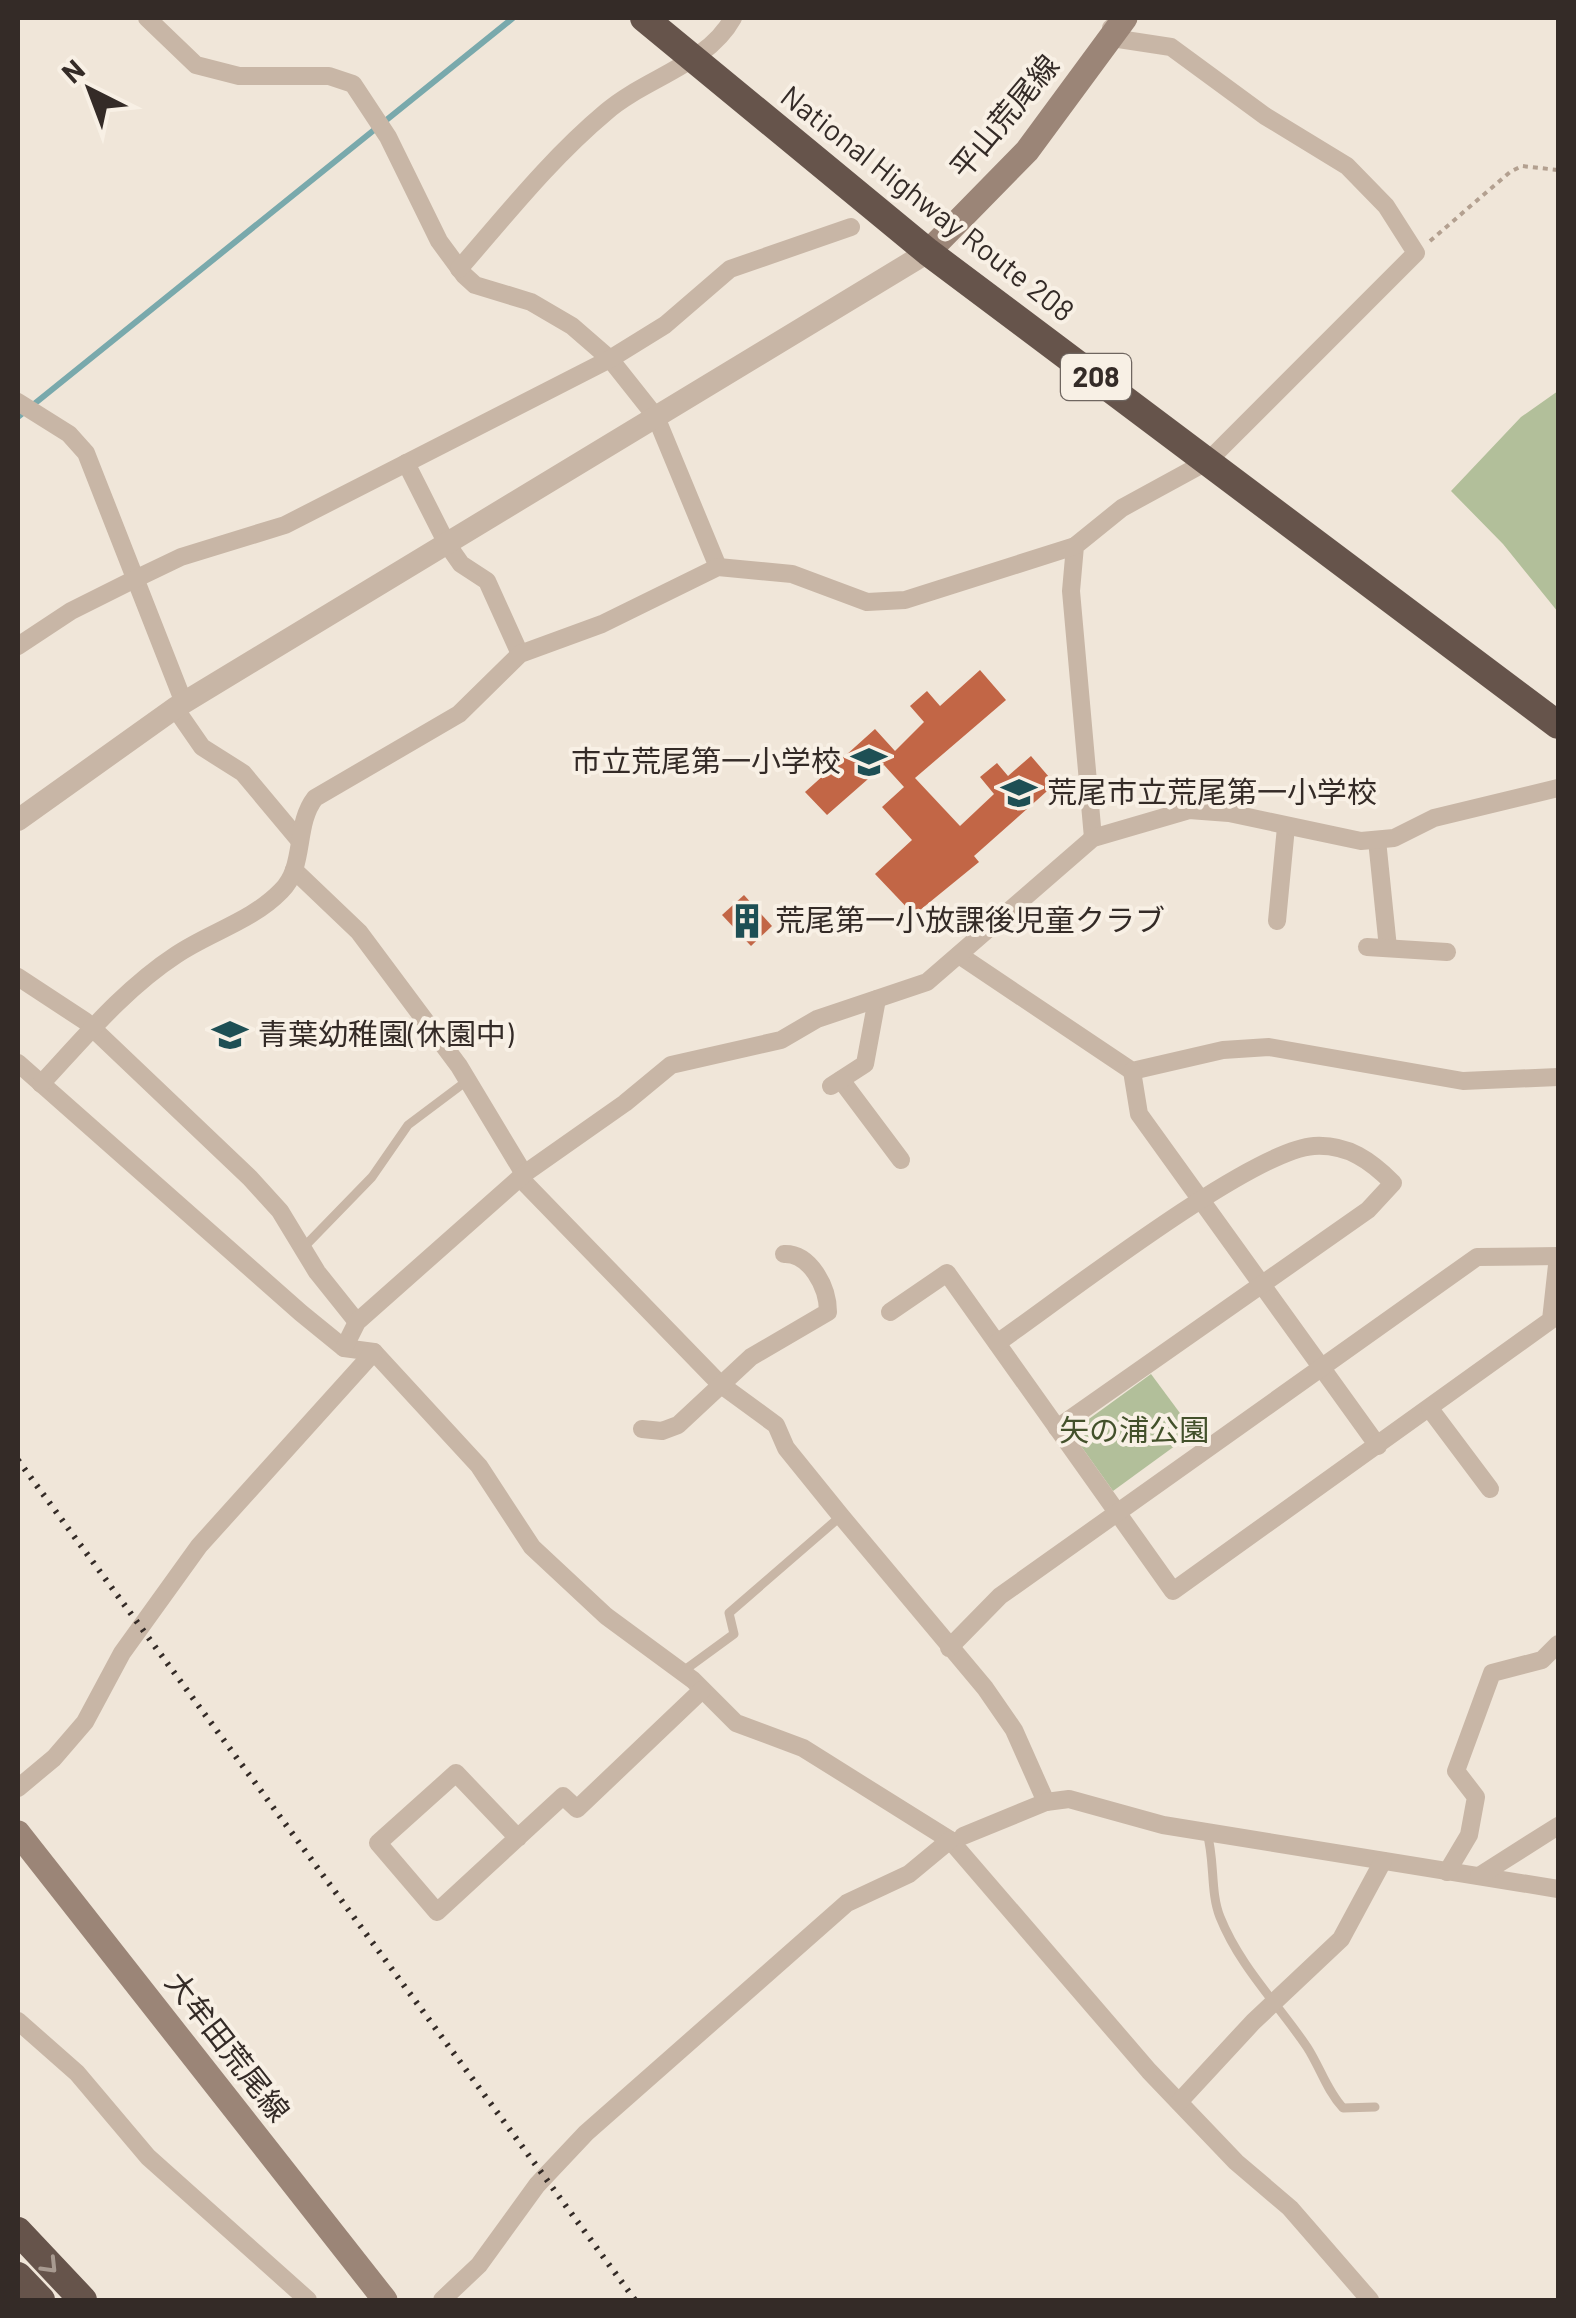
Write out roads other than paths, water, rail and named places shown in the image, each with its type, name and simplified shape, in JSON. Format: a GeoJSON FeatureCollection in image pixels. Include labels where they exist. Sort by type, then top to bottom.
{"type":"FeatureCollection","features":[{"type":"Feature","properties":{"kind":"highway","name":"National Highway Route 208"},"geometry":{"type":"LineString","coordinates":[[644,18],[928,252],[1558,724]]}},
{"type":"Feature","properties":{"kind":"highway"},"geometry":{"type":"LineString","coordinates":[[18,2232],[83,2300]]}},
{"type":"Feature","properties":{"kind":"highway"},"geometry":{"type":"LineString","coordinates":[[18,2276],[41,2300]]}},
{"type":"Feature","properties":{"kind":"main road","name":"平山荒尾線"},"geometry":{"type":"LineString","coordinates":[[928,252],[1027,151],[1116,24]]}},
{"type":"Feature","properties":{"kind":"main road","name":"大牟田荒尾線"},"geometry":{"type":"LineString","coordinates":[[18,1833],[385,2300]]}},
{"type":"Feature","properties":{"kind":"street"},"geometry":{"type":"LineString","coordinates":[[147,18],[196,65],[239,76],[329,76],[353,84],[388,137],[439,240],[459,269],[475,285],[531,302],[558,318],[610,358],[656,417],[718,567]]}},
{"type":"Feature","properties":{"kind":"street"},"geometry":{"type":"LineString","coordinates":[[459,269],[540,176],[608,110],[692,60],[724,34],[733,18]]}},
{"type":"Feature","properties":{"kind":"street"},"geometry":{"type":"LineString","coordinates":[[41,1084],[138,983],[176,954],[260,910],[286,888],[294,870],[304,813],[315,798],[458,714],[520,654],[602,624],[718,567],[792,574],[867,602],[905,600],[1075,546],[1122,508],[1208,461],[1416,253],[1386,206],[1346,166],[1265,116],[1171,46],[1116,24]]}},
{"type":"Feature","properties":{"kind":"street"},"geometry":{"type":"LineString","coordinates":[[18,646],[71,611],[133,580],[182,557],[285,524],[610,358],[665,324],[730,268],[851,227]]}},
{"type":"Feature","properties":{"kind":"street"},"geometry":{"type":"LineString","coordinates":[[18,820],[180,706],[928,252]]}},
{"type":"Feature","properties":{"kind":"street"},"geometry":{"type":"LineString","coordinates":[[18,402],[69,434],[86,453],[180,706],[202,747],[243,773],[299,840]]}},
{"type":"Feature","properties":{"kind":"street"},"geometry":{"type":"LineString","coordinates":[[406,463],[446,544],[461,564],[487,581],[520,654]]}},
{"type":"Feature","properties":{"kind":"street"},"geometry":{"type":"LineString","coordinates":[[1075,546],[1070,591],[1094,838]]}},
{"type":"Feature","properties":{"kind":"street"},"geometry":{"type":"LineString","coordinates":[[344,1348],[357,1322],[522,1176],[625,1103],[671,1064],[780,1040],[817,1020],[927,982],[1094,838],[1189,810],[1229,813],[1360,842],[1394,838],[1434,818],[1558,788]]}},
{"type":"Feature","properties":{"kind":"street"},"geometry":{"type":"LineString","coordinates":[[1276,920],[1286,827]]}},
{"type":"Feature","properties":{"kind":"street"},"geometry":{"type":"LineString","coordinates":[[1377,840],[1388,948]]}},
{"type":"Feature","properties":{"kind":"street"},"geometry":{"type":"LineString","coordinates":[[294,870],[359,932],[468,1080],[522,1176],[720,1384],[776,1425],[786,1448],[1014,1730],[1046,1802]]}},
{"type":"Feature","properties":{"kind":"street"},"geometry":{"type":"LineString","coordinates":[[1368,947],[1447,952]]}},
{"type":"Feature","properties":{"kind":"street"},"geometry":{"type":"LineString","coordinates":[[959,954],[1132,1071],[1139,1114],[1378,1446]]}},
{"type":"Feature","properties":{"kind":"street"},"geometry":{"type":"LineString","coordinates":[[18,977],[93,1028],[250,1178],[280,1211],[357,1322]]}},
{"type":"Feature","properties":{"kind":"street"},"geometry":{"type":"LineString","coordinates":[[877,999],[865,1064],[836,1083],[901,1160]]}},
{"type":"Feature","properties":{"kind":"street"},"geometry":{"type":"LineString","coordinates":[[1132,1071],[1223,1050],[1269,1047],[1463,1081],[1558,1077]]}},
{"type":"Feature","properties":{"kind":"street"},"geometry":{"type":"LineString","coordinates":[[18,1063],[344,1348],[374,1352],[479,1466],[532,1547],[606,1616],[682,1672],[736,1722],[826,1760],[956,1838],[1179,2102],[1236,2162],[1290,2208],[1370,2300]]}},
{"type":"Feature","properties":{"kind":"street"},"geometry":{"type":"LineString","coordinates":[[997,1343],[1202,1200],[1296,1148],[1318,1145],[1366,1156],[1393,1183],[1368,1210],[1057,1428]]}},
{"type":"Feature","properties":{"kind":"street"},"geometry":{"type":"LineString","coordinates":[[642,1429],[662,1431],[678,1425],[751,1357],[828,1312],[828,1298],[807,1261],[796,1254],[784,1254]]}},
{"type":"Feature","properties":{"kind":"street"},"geometry":{"type":"LineString","coordinates":[[890,1312],[948,1273],[1117,1513],[1173,1591],[1551,1320],[1558,1256],[1477,1257],[1320,1369],[1117,1513],[1000,1596],[949,1648]]}},
{"type":"Feature","properties":{"kind":"street"},"geometry":{"type":"LineString","coordinates":[[18,1788],[54,1758],[85,1722],[122,1653],[199,1546],[374,1352]]}},
{"type":"Feature","properties":{"kind":"street"},"geometry":{"type":"LineString","coordinates":[[1430,1409],[1490,1489]]}},
{"type":"Feature","properties":{"kind":"street"},"geometry":{"type":"LineString","coordinates":[[1447,1872],[1470,1834],[1476,1797],[1456,1770],[1492,1673],[1542,1660],[1558,1644]]}},
{"type":"Feature","properties":{"kind":"street"},"geometry":{"type":"LineString","coordinates":[[518,1838],[456,1773],[378,1844],[437,1912],[564,1796],[577,1810],[702,1690]]}},
{"type":"Feature","properties":{"kind":"street"},"geometry":{"type":"LineString","coordinates":[[442,2300],[479,2265],[537,2185],[586,2133],[846,1903],[908,1874],[956,1838],[1046,1802],[1070,1799],[1207,1833],[1558,1889]]}},
{"type":"Feature","properties":{"kind":"street"},"geometry":{"type":"LineString","coordinates":[[1478,1876],[1558,1826]]}},
{"type":"Feature","properties":{"kind":"street"},"geometry":{"type":"LineString","coordinates":[[1179,2102],[1272,2004],[1341,1939],[1383,1862]]}},
{"type":"Feature","properties":{"kind":"street"},"geometry":{"type":"LineString","coordinates":[[18,2021],[77,2073],[148,2158],[308,2300]]}},
{"type":"Feature","properties":{"kind":"lane"},"geometry":{"type":"LineString","coordinates":[[303,1248],[372,1178],[408,1126],[468,1080]]}},
{"type":"Feature","properties":{"kind":"lane"},"geometry":{"type":"LineString","coordinates":[[682,1672],[734,1634],[729,1613],[841,1516]]}},
{"type":"Feature","properties":{"kind":"lane"},"geometry":{"type":"LineString","coordinates":[[1207,1833],[1215,1860],[1218,1913],[1237,1952],[1307,2048],[1343,2108],[1376,2107]]}},
{"type":"Feature","properties":{"kind":"waterway"},"geometry":{"type":"LineString","coordinates":[[18,417],[513,18]]}},
{"type":"Feature","properties":{"kind":"railway"},"geometry":{"type":"LineString","coordinates":[[18,1460],[635,2300]]}},
{"type":"Feature","properties":{"kind":"place","name":"市立荒尾第一小学校"},"geometry":{"type":"Point","coordinates":[869,762]}},
{"type":"Feature","properties":{"kind":"place","name":"荒尾市立荒尾第一小学校"},"geometry":{"type":"Point","coordinates":[1019,793]}},
{"type":"Feature","properties":{"kind":"place","name":"荒尾第一小放課後児童クラブ"},"geometry":{"type":"Point","coordinates":[747,921]}},
{"type":"Feature","properties":{"kind":"place","name":"青葉幼稚園(休園中)"},"geometry":{"type":"Point","coordinates":[230,1035]}},
{"type":"Feature","properties":{"kind":"park label","name":"矢の浦公園"},"geometry":{"type":"Point","coordinates":[1134,1431]}}]}
